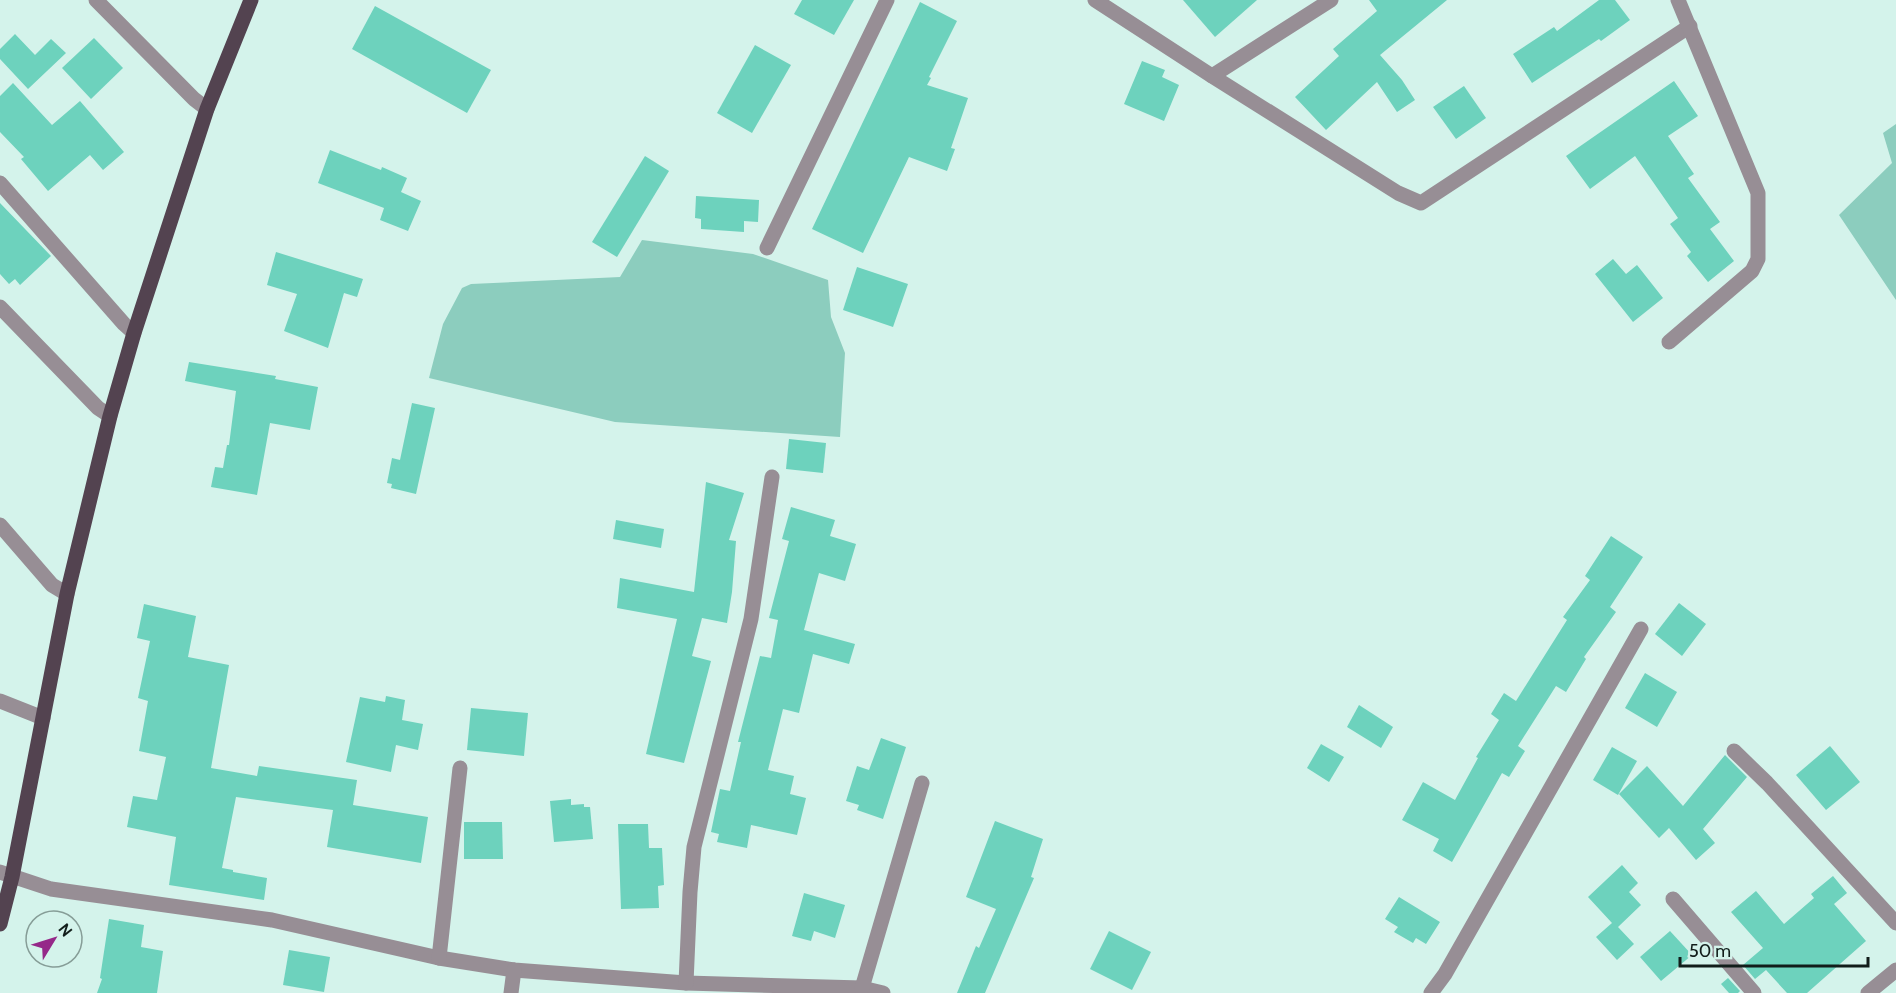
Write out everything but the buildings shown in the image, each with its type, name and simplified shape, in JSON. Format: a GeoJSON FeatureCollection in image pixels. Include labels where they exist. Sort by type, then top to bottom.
{"type":"FeatureCollection","features":[{"type":"Feature","properties":{"kind":"main road"},"geometry":{"type":"LineString","coordinates":[[0,924],[6,874],[43,718],[67,594],[110,416],[134,333],[207,109],[251,0]]}},
{"type":"Feature","properties":{"kind":"street"},"geometry":{"type":"LineString","coordinates":[[96,0],[194,99],[207,109]]}},
{"type":"Feature","properties":{"kind":"street"},"geometry":{"type":"LineString","coordinates":[[767,248],[887,0]]}},
{"type":"Feature","properties":{"kind":"street"},"geometry":{"type":"LineString","coordinates":[[1095,0],[1398,192],[1422,203],[1690,26]]}},
{"type":"Feature","properties":{"kind":"street"},"geometry":{"type":"LineString","coordinates":[[1212,76],[1331,0]]}},
{"type":"Feature","properties":{"kind":"street"},"geometry":{"type":"LineString","coordinates":[[1669,342],[1752,271],[1758,259],[1758,193],[1678,0]]}},
{"type":"Feature","properties":{"kind":"street"},"geometry":{"type":"LineString","coordinates":[[0,183],[134,333]]}},
{"type":"Feature","properties":{"kind":"street"},"geometry":{"type":"LineString","coordinates":[[0,307],[98,408],[110,416]]}},
{"type":"Feature","properties":{"kind":"street"},"geometry":{"type":"LineString","coordinates":[[686,983],[694,848],[751,619],[772,477]]}},
{"type":"Feature","properties":{"kind":"street"},"geometry":{"type":"LineString","coordinates":[[0,525],[52,585],[67,594]]}},
{"type":"Feature","properties":{"kind":"street"},"geometry":{"type":"LineString","coordinates":[[1431,993],[1641,629]]}},
{"type":"Feature","properties":{"kind":"street"},"geometry":{"type":"LineString","coordinates":[[0,701],[43,718]]}},
{"type":"Feature","properties":{"kind":"street"},"geometry":{"type":"LineString","coordinates":[[1734,751],[1767,783],[1896,923]]}},
{"type":"Feature","properties":{"kind":"street"},"geometry":{"type":"LineString","coordinates":[[439,958],[460,768]]}},
{"type":"Feature","properties":{"kind":"street"},"geometry":{"type":"LineString","coordinates":[[862,988],[922,783]]}},
{"type":"Feature","properties":{"kind":"street"},"geometry":{"type":"LineString","coordinates":[[6,874],[51,889],[272,920],[439,958],[514,970],[686,983],[728,989],[862,988],[883,993]]}},
{"type":"Feature","properties":{"kind":"street"},"geometry":{"type":"LineString","coordinates":[[1673,899],[1754,993]]}},
{"type":"Feature","properties":{"kind":"street"},"geometry":{"type":"LineString","coordinates":[[511,993],[514,970]]}},
{"type":"Feature","properties":{"kind":"street"},"geometry":{"type":"LineString","coordinates":[[1868,993],[1896,970]]}},
{"type":"Feature","properties":{"kind":"green space"},"geometry":{"type":"Polygon","coordinates":[[[1896,124],[1896,300],[1839,215],[1892,163],[1883,133],[1896,124]]]}},
{"type":"Feature","properties":{"kind":"green space"},"geometry":{"type":"Polygon","coordinates":[[[642,240],[753,254],[828,280],[831,317],[845,353],[840,437],[615,422],[429,378],[443,324],[462,288],[471,284],[620,277],[642,240]]]}}]}
